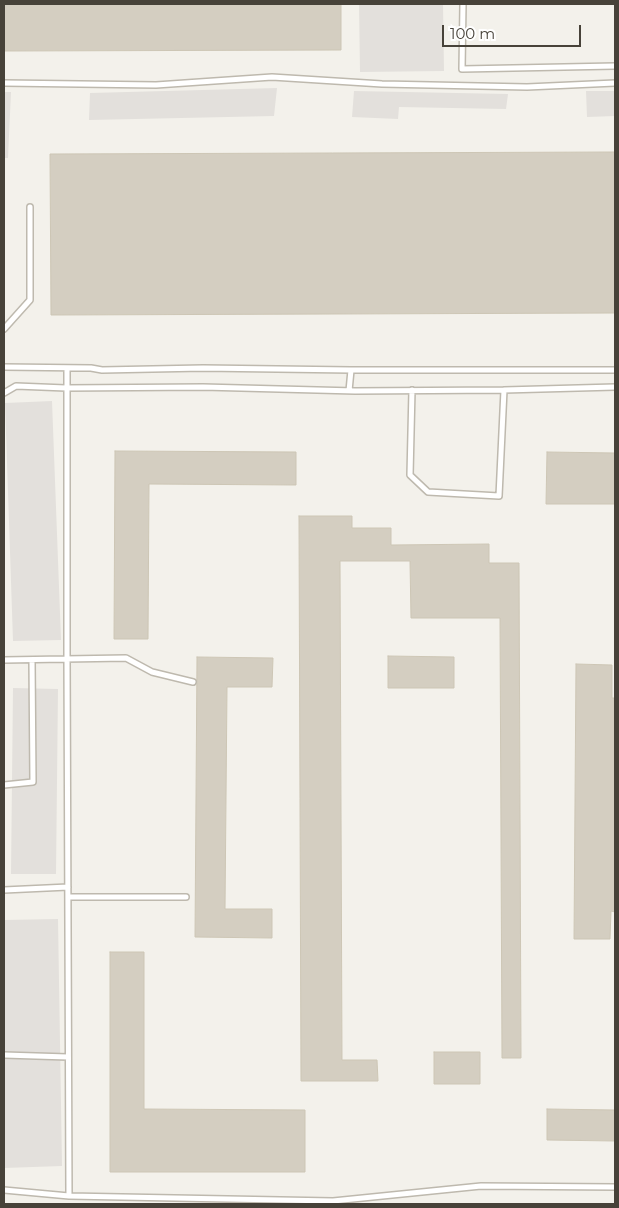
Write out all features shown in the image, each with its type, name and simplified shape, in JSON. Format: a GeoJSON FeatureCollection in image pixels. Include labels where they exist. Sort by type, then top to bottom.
{"type":"FeatureCollection","features":[{"type":"Feature","properties":{"kind":"lane"},"geometry":{"type":"LineString","coordinates":[[463,4],[462,69],[615,66]]}},
{"type":"Feature","properties":{"kind":"lane"},"geometry":{"type":"LineString","coordinates":[[4,83],[156,85],[272,77],[382,84],[517,87],[615,83]]}},
{"type":"Feature","properties":{"kind":"lane"},"geometry":{"type":"LineString","coordinates":[[4,329],[30,300],[30,207]]}},
{"type":"Feature","properties":{"kind":"lane"},"geometry":{"type":"LineString","coordinates":[[4,367],[102,370],[203,368],[615,370]]}},
{"type":"Feature","properties":{"kind":"lane"},"geometry":{"type":"LineString","coordinates":[[67,368],[69,1196]]}},
{"type":"Feature","properties":{"kind":"lane"},"geometry":{"type":"LineString","coordinates":[[349,391],[351,370]]}},
{"type":"Feature","properties":{"kind":"lane"},"geometry":{"type":"LineString","coordinates":[[4,393],[16,386],[66,388],[203,387],[349,391],[615,387]]}},
{"type":"Feature","properties":{"kind":"lane"},"geometry":{"type":"LineString","coordinates":[[412,390],[410,475],[428,492],[500,496],[504,390]]}},
{"type":"Feature","properties":{"kind":"lane"},"geometry":{"type":"LineString","coordinates":[[4,660],[126,658],[152,672],[193,682]]}},
{"type":"Feature","properties":{"kind":"lane"},"geometry":{"type":"LineString","coordinates":[[4,785],[33,782],[32,660]]}},
{"type":"Feature","properties":{"kind":"lane"},"geometry":{"type":"LineString","coordinates":[[4,890],[68,887]]}},
{"type":"Feature","properties":{"kind":"lane"},"geometry":{"type":"LineString","coordinates":[[68,898],[186,898]]}},
{"type":"Feature","properties":{"kind":"lane"},"geometry":{"type":"LineString","coordinates":[[4,1055],[68,1056]]}},
{"type":"Feature","properties":{"kind":"lane"},"geometry":{"type":"LineString","coordinates":[[4,1190],[69,1196],[333,1201],[481,1186],[615,1187]]}},
{"type":"Feature","properties":{"kind":"lane"},"geometry":{"type":"LineString","coordinates":[[387,1197],[388,1204]]}},
{"type":"Feature","properties":{"kind":"shaded area"},"geometry":{"type":"Polygon","coordinates":[[[359,4],[443,4],[444,71],[360,72],[359,4]]]}},
{"type":"Feature","properties":{"kind":"shaded area"},"geometry":{"type":"Polygon","coordinates":[[[277,88],[274,116],[89,120],[90,93],[277,88]]]}},
{"type":"Feature","properties":{"kind":"shaded area"},"geometry":{"type":"Polygon","coordinates":[[[354,91],[508,94],[506,109],[399,107],[398,119],[352,117],[354,91]]]}},
{"type":"Feature","properties":{"kind":"shaded area"},"geometry":{"type":"Polygon","coordinates":[[[586,91],[615,91],[615,116],[587,117],[586,91]]]}},
{"type":"Feature","properties":{"kind":"shaded area"},"geometry":{"type":"Polygon","coordinates":[[[4,92],[11,92],[8,158],[4,158],[4,92]]]}},
{"type":"Feature","properties":{"kind":"shaded area"},"geometry":{"type":"Polygon","coordinates":[[[52,401],[61,640],[13,641],[5,403],[52,401]]]}},
{"type":"Feature","properties":{"kind":"shaded area"},"geometry":{"type":"Polygon","coordinates":[[[13,688],[58,689],[56,874],[11,874],[13,688]]]}},
{"type":"Feature","properties":{"kind":"shaded area"},"geometry":{"type":"Polygon","coordinates":[[[58,919],[62,1166],[4,1168],[4,920],[58,919]]]}},
{"type":"Feature","properties":{"kind":"building"},"geometry":{"type":"Polygon","coordinates":[[[4,4],[341,4],[341,50],[4,51],[4,4]]]}},
{"type":"Feature","properties":{"kind":"building"},"geometry":{"type":"Polygon","coordinates":[[[615,152],[615,313],[51,315],[50,154],[615,152]]]}},
{"type":"Feature","properties":{"kind":"building"},"geometry":{"type":"Polygon","coordinates":[[[115,451],[296,452],[296,485],[149,484],[148,639],[114,639],[115,451]]]}},
{"type":"Feature","properties":{"kind":"building"},"geometry":{"type":"Polygon","coordinates":[[[547,452],[615,453],[615,504],[546,504],[547,452]]]}},
{"type":"Feature","properties":{"kind":"building"},"geometry":{"type":"Polygon","coordinates":[[[299,516],[352,516],[352,528],[391,528],[391,545],[489,544],[489,563],[519,563],[521,1058],[502,1058],[500,618],[411,618],[410,561],[340,561],[342,1060],[377,1060],[378,1081],[301,1081],[299,516]]]}},
{"type":"Feature","properties":{"kind":"building"},"geometry":{"type":"Polygon","coordinates":[[[388,656],[454,657],[454,688],[388,688],[388,656]]]}},
{"type":"Feature","properties":{"kind":"building"},"geometry":{"type":"Polygon","coordinates":[[[197,657],[273,658],[272,687],[227,687],[225,909],[272,909],[272,938],[195,937],[197,657]]]}},
{"type":"Feature","properties":{"kind":"building"},"geometry":{"type":"Polygon","coordinates":[[[576,664],[612,665],[612,698],[615,698],[615,912],[611,911],[610,939],[574,939],[576,664]]]}},
{"type":"Feature","properties":{"kind":"building"},"geometry":{"type":"Polygon","coordinates":[[[110,952],[144,952],[144,1109],[305,1110],[305,1172],[110,1172],[110,952]]]}},
{"type":"Feature","properties":{"kind":"building"},"geometry":{"type":"Polygon","coordinates":[[[434,1052],[480,1052],[480,1084],[434,1084],[434,1052]]]}},
{"type":"Feature","properties":{"kind":"building"},"geometry":{"type":"Polygon","coordinates":[[[547,1109],[615,1110],[615,1141],[547,1140],[547,1109]]]}}]}
